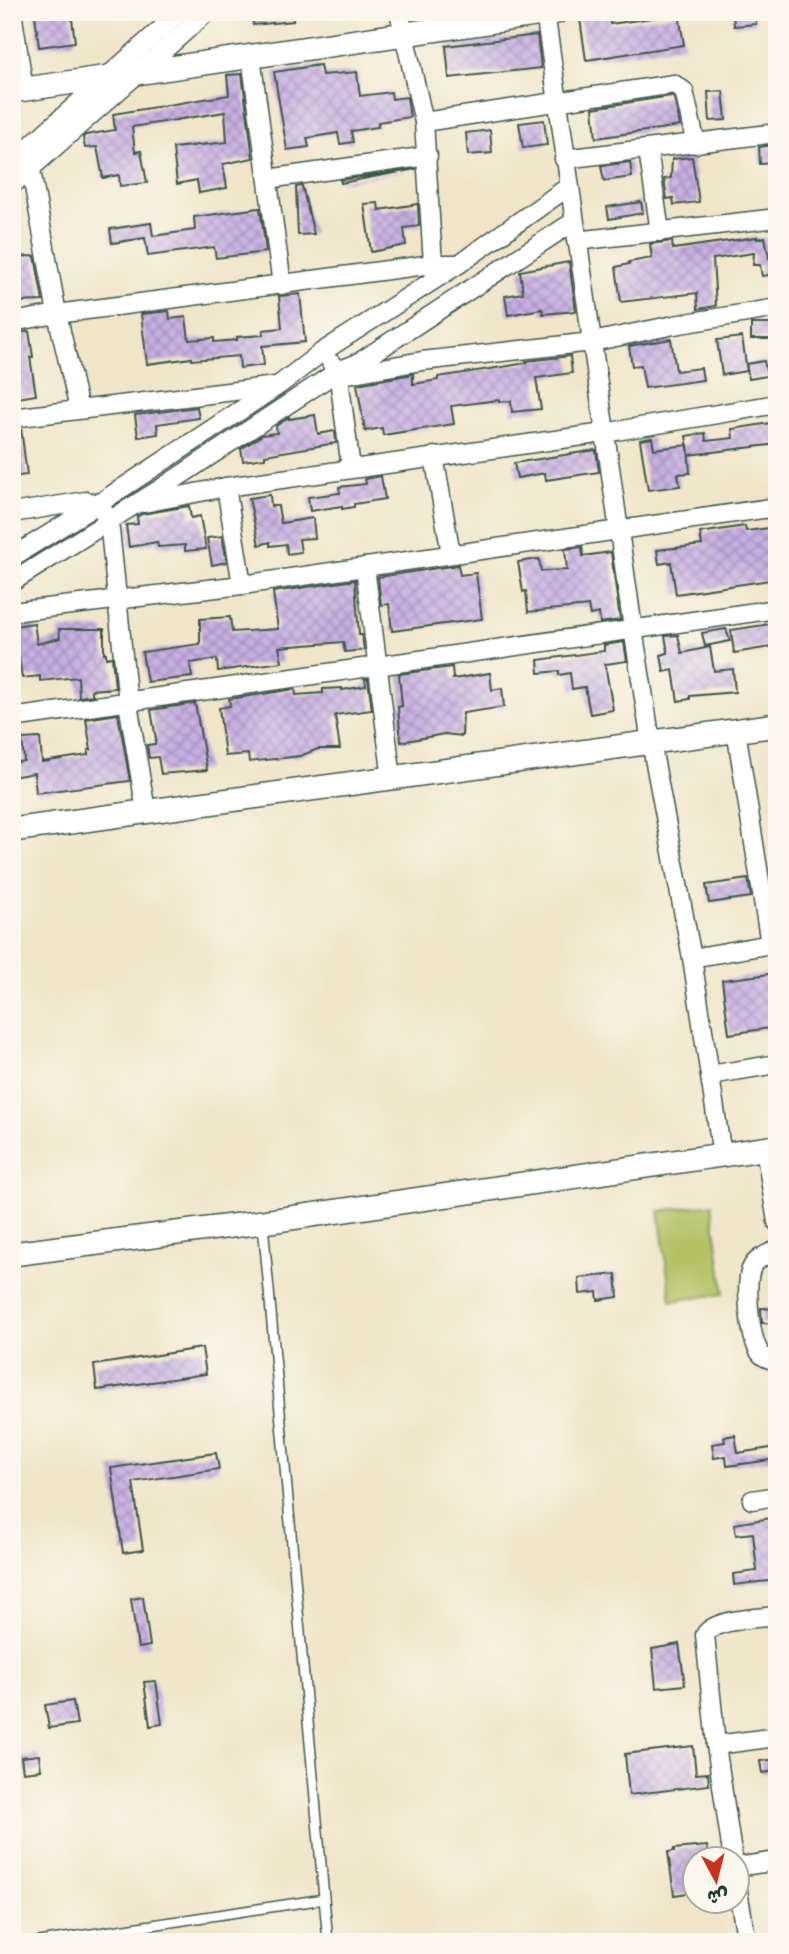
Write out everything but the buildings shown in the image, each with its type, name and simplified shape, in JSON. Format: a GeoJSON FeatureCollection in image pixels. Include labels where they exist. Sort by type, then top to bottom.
{"type":"FeatureCollection","features":[{"type":"Feature","properties":{"kind":"street"},"geometry":{"type":"LineString","coordinates":[[12,12],[18,90],[251,57],[401,24],[549,13],[564,159],[633,629],[651,742],[692,958],[722,1155]]}},
{"type":"Feature","properties":{"kind":"street"},"geometry":{"type":"LineString","coordinates":[[12,162],[180,12]]}},
{"type":"Feature","properties":{"kind":"street"},"geometry":{"type":"LineString","coordinates":[[12,185],[207,12]]}},
{"type":"Feature","properties":{"kind":"street"},"geometry":{"type":"LineString","coordinates":[[401,24],[424,122],[433,264]]}},
{"type":"Feature","properties":{"kind":"street"},"geometry":{"type":"LineString","coordinates":[[251,57],[282,285]]}},
{"type":"Feature","properties":{"kind":"street"},"geometry":{"type":"LineString","coordinates":[[424,122],[674,84],[684,91],[696,144]]}},
{"type":"Feature","properties":{"kind":"street"},"geometry":{"type":"LineString","coordinates":[[564,159],[777,133]]}},
{"type":"Feature","properties":{"kind":"street"},"geometry":{"type":"LineString","coordinates":[[648,150],[660,232]]}},
{"type":"Feature","properties":{"kind":"street"},"geometry":{"type":"LineString","coordinates":[[268,179],[428,156]]}},
{"type":"Feature","properties":{"kind":"street"},"geometry":{"type":"LineString","coordinates":[[31,170],[57,314],[79,409]]}},
{"type":"Feature","properties":{"kind":"street"},"geometry":{"type":"LineString","coordinates":[[12,556],[279,385],[322,352],[459,264],[568,187]]}},
{"type":"Feature","properties":{"kind":"street"},"geometry":{"type":"LineString","coordinates":[[576,241],[777,218]]}},
{"type":"Feature","properties":{"kind":"street"},"geometry":{"type":"LineString","coordinates":[[12,582],[358,363],[573,222]]}},
{"type":"Feature","properties":{"kind":"street"},"geometry":{"type":"LineString","coordinates":[[12,322],[433,264],[459,264]]}},
{"type":"Feature","properties":{"kind":"street"},"geometry":{"type":"LineString","coordinates":[[338,374],[592,342],[674,325],[777,309]]}},
{"type":"Feature","properties":{"kind":"street"},"geometry":{"type":"LineString","coordinates":[[322,352],[338,374],[351,468]]}},
{"type":"Feature","properties":{"kind":"street"},"geometry":{"type":"LineString","coordinates":[[12,418],[279,385]]}},
{"type":"Feature","properties":{"kind":"street"},"geometry":{"type":"LineString","coordinates":[[135,504],[226,487],[604,433],[777,404]]}},
{"type":"Feature","properties":{"kind":"street"},"geometry":{"type":"LineString","coordinates":[[434,456],[451,554]]}},
{"type":"Feature","properties":{"kind":"street"},"geometry":{"type":"LineString","coordinates":[[226,487],[242,584]]}},
{"type":"Feature","properties":{"kind":"street"},"geometry":{"type":"LineString","coordinates":[[12,513],[86,501],[98,503]]}},
{"type":"Feature","properties":{"kind":"street"},"geometry":{"type":"LineString","coordinates":[[98,503],[107,521],[128,703],[146,811]]}},
{"type":"Feature","properties":{"kind":"street"},"geometry":{"type":"LineString","coordinates":[[12,612],[242,584],[777,507]]}},
{"type":"Feature","properties":{"kind":"street"},"geometry":{"type":"LineString","coordinates":[[365,567],[392,779]]}},
{"type":"Feature","properties":{"kind":"street"},"geometry":{"type":"LineString","coordinates":[[12,718],[777,609]]}},
{"type":"Feature","properties":{"kind":"street"},"geometry":{"type":"LineString","coordinates":[[12,830],[777,725]]}},
{"type":"Feature","properties":{"kind":"street"},"geometry":{"type":"LineString","coordinates":[[692,958],[773,944],[736,730]]}},
{"type":"Feature","properties":{"kind":"street"},"geometry":{"type":"LineString","coordinates":[[710,1075],[777,1065]]}},
{"type":"Feature","properties":{"kind":"street"},"geometry":{"type":"LineString","coordinates":[[12,1254],[263,1222],[771,1147],[777,1222]]}},
{"type":"Feature","properties":{"kind":"street"},"geometry":{"type":"LineString","coordinates":[[777,1250],[758,1259],[751,1268],[748,1279],[751,1330],[756,1346],[761,1355],[777,1361]]}},
{"type":"Feature","properties":{"kind":"street"},"geometry":{"type":"LineString","coordinates":[[752,1500],[777,1496]]}},
{"type":"Feature","properties":{"kind":"street"},"geometry":{"type":"LineString","coordinates":[[731,1846],[704,1640],[707,1631],[720,1624],[777,1616]]}},
{"type":"Feature","properties":{"kind":"street"},"geometry":{"type":"LineString","coordinates":[[716,1745],[777,1737]]}},
{"type":"Feature","properties":{"kind":"street"},"geometry":{"type":"LineString","coordinates":[[750,1865],[777,1861]]}},
{"type":"Feature","properties":{"kind":"street"},"geometry":{"type":"LineString","coordinates":[[743,1916],[747,1942]]}},
{"type":"Feature","properties":{"kind":"lane"},"geometry":{"type":"LineString","coordinates":[[263,1222],[328,1942]]}},
{"type":"Feature","properties":{"kind":"lane"},"geometry":{"type":"LineString","coordinates":[[39,1942],[324,1899]]}},
{"type":"Feature","properties":{"kind":"green space"},"geometry":{"type":"Polygon","coordinates":[[[712,1204],[724,1294],[671,1301],[659,1211],[712,1204]]]}}]}
